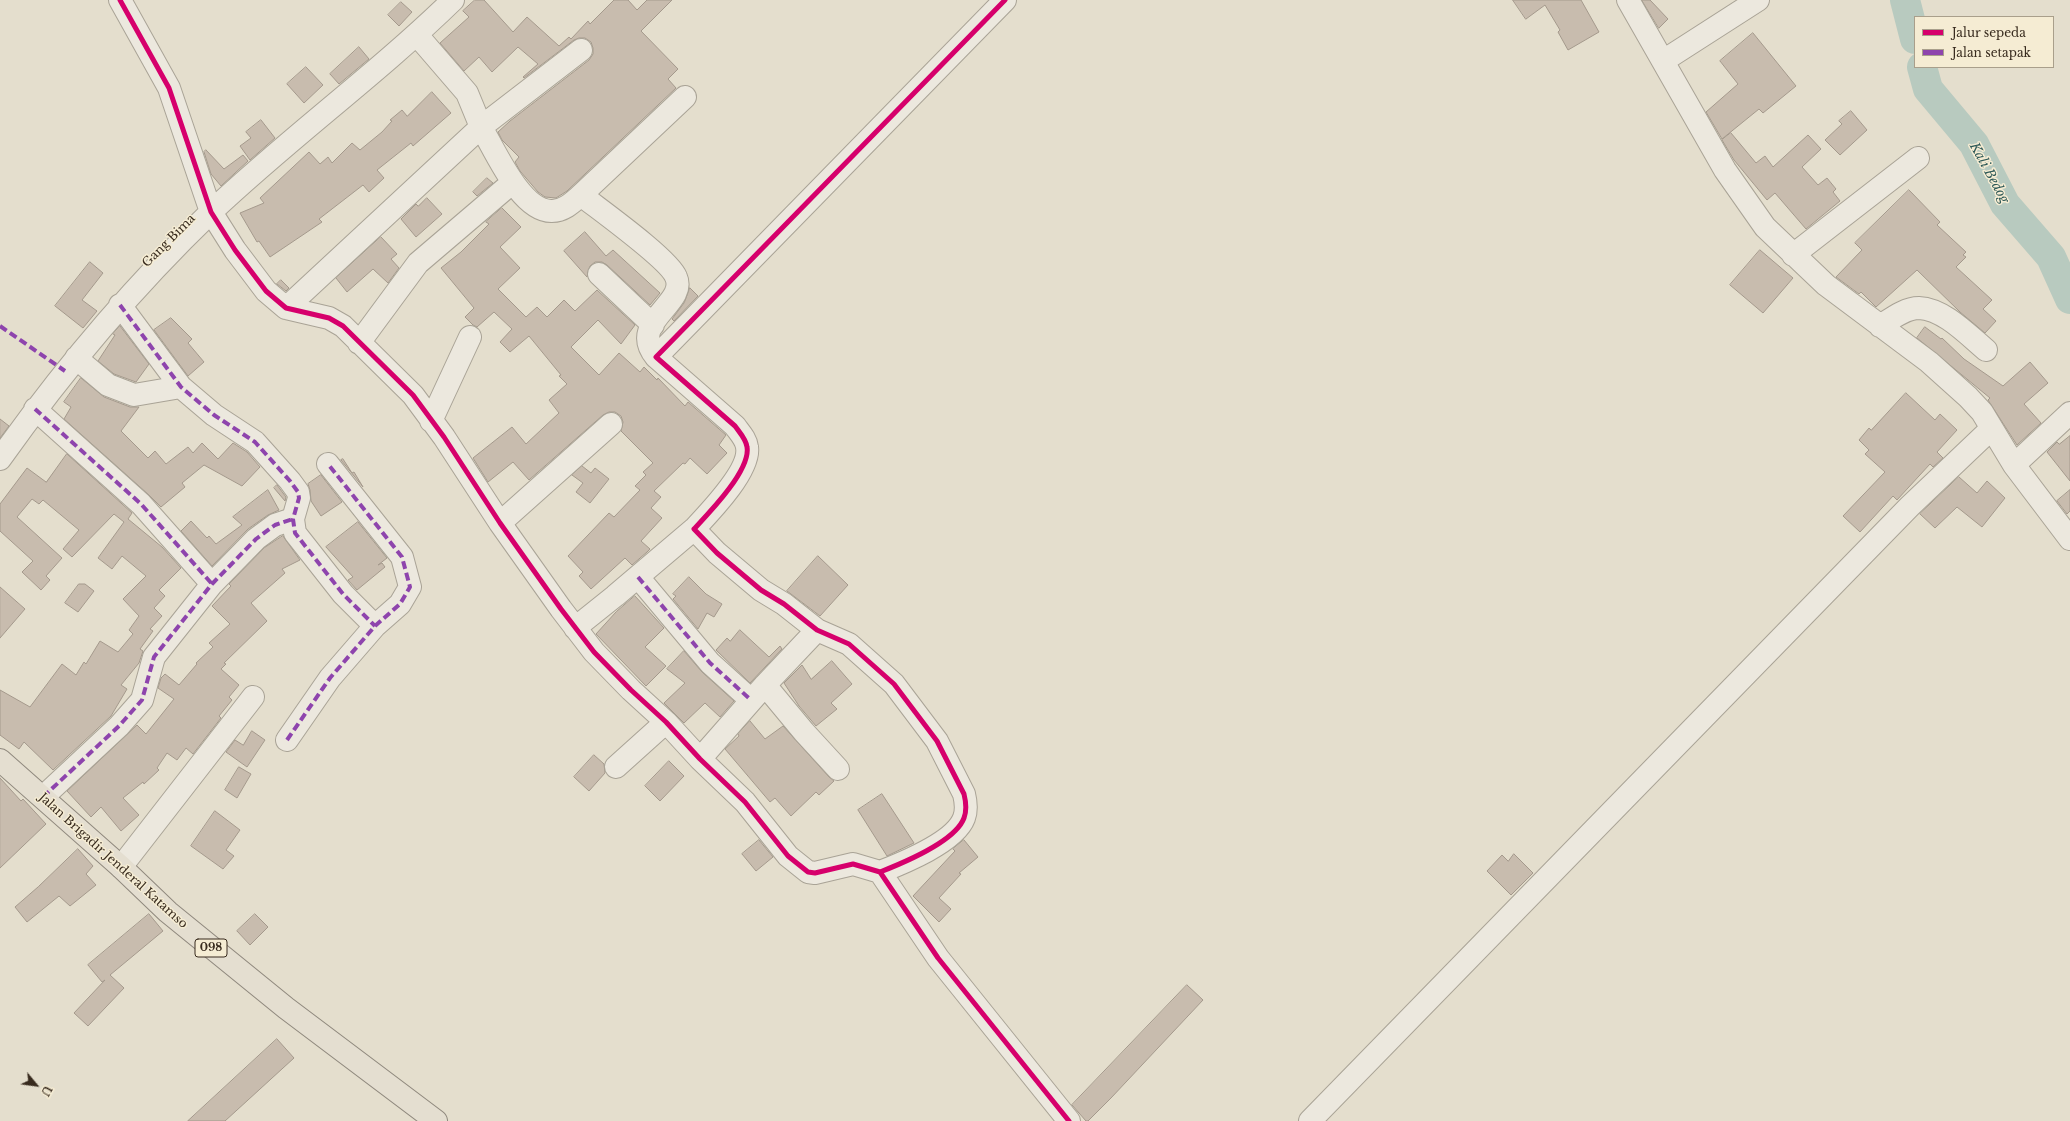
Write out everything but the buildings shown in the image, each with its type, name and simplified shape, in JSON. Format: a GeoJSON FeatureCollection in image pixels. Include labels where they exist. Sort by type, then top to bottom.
{"type":"FeatureCollection","features":[{"type":"Feature","properties":{"kind":"main road","name":"Jalan Brigadir Jenderal Katamso"},"geometry":{"type":"LineString","coordinates":[[0,760],[121,867],[168,912],[286,1008],[436,1121]]}},
{"type":"Feature","properties":{"kind":"street"},"geometry":{"type":"LineString","coordinates":[[120,0],[170,88],[211,212],[235,250],[266,291],[286,308],[329,318],[343,326],[413,395],[459,458],[500,523],[575,628],[600,658],[631,690],[666,722],[700,759],[745,802],[788,856],[808,872],[815,873],[853,864],[880,872],[938,958],[1069,1121]]}},
{"type":"Feature","properties":{"kind":"street","name":"Gang Bima"},"geometry":{"type":"LineString","coordinates":[[0,459],[35,409],[120,305],[211,212],[315,120],[417,35],[453,0]]}},
{"type":"Feature","properties":{"kind":"street"},"geometry":{"type":"LineString","coordinates":[[656,357],[1005,0]]}},
{"type":"Feature","properties":{"kind":"street"},"geometry":{"type":"LineString","coordinates":[[1628,0],[1725,170],[1765,227],[1793,255],[1826,284],[1953,383],[1982,412],[2014,465],[2070,539]]}},
{"type":"Feature","properties":{"kind":"street"},"geometry":{"type":"LineString","coordinates":[[1663,61],[1758,0]]}},
{"type":"Feature","properties":{"kind":"street"},"geometry":{"type":"LineString","coordinates":[[417,35],[467,92],[481,127],[513,182],[528,202],[543,210],[552,211],[562,209],[581,195],[685,97]]}},
{"type":"Feature","properties":{"kind":"street"},"geometry":{"type":"LineString","coordinates":[[286,308],[481,127],[581,50]]}},
{"type":"Feature","properties":{"kind":"street"},"geometry":{"type":"LineString","coordinates":[[1793,255],[1918,158]]}},
{"type":"Feature","properties":{"kind":"street"},"geometry":{"type":"LineString","coordinates":[[359,343],[418,263],[513,182]]}},
{"type":"Feature","properties":{"kind":"street"},"geometry":{"type":"LineString","coordinates":[[575,628],[694,529],[738,477],[746,459],[747,448],[745,440],[735,426],[656,357],[648,347],[647,340],[653,325],[677,289],[676,276],[664,262],[581,195]]}},
{"type":"Feature","properties":{"kind":"street"},"geometry":{"type":"LineString","coordinates":[[599,274],[653,325]]}},
{"type":"Feature","properties":{"kind":"street"},"geometry":{"type":"LineString","coordinates":[[120,305],[181,387],[214,415],[255,442],[290,481],[298,492],[299,498],[293,519],[295,533],[343,594],[375,626]]}},
{"type":"Feature","properties":{"kind":"street"},"geometry":{"type":"LineString","coordinates":[[1880,326],[1898,315],[1918,308],[1938,313],[1986,350]]}},
{"type":"Feature","properties":{"kind":"street"},"geometry":{"type":"LineString","coordinates":[[431,421],[470,337]]}},
{"type":"Feature","properties":{"kind":"street"},"geometry":{"type":"LineString","coordinates":[[76,358],[108,385],[134,395],[181,387]]}},
{"type":"Feature","properties":{"kind":"street"},"geometry":{"type":"LineString","coordinates":[[35,409],[141,504],[212,584]]}},
{"type":"Feature","properties":{"kind":"street"},"geometry":{"type":"LineString","coordinates":[[2014,465],[2070,413]]}},
{"type":"Feature","properties":{"kind":"street"},"geometry":{"type":"LineString","coordinates":[[500,523],[612,424]]}},
{"type":"Feature","properties":{"kind":"street"},"geometry":{"type":"LineString","coordinates":[[1310,1121],[1910,506],[1991,429]]}},
{"type":"Feature","properties":{"kind":"street"},"geometry":{"type":"LineString","coordinates":[[287,740],[330,678],[375,626],[404,599],[410,587],[409,578],[402,558],[328,464]]}},
{"type":"Feature","properties":{"kind":"street"},"geometry":{"type":"LineString","coordinates":[[43,797],[119,726],[142,700],[154,657],[212,584],[256,539],[275,525],[293,519]]}},
{"type":"Feature","properties":{"kind":"street"},"geometry":{"type":"LineString","coordinates":[[694,529],[717,553],[761,590],[784,604],[817,630],[848,644],[894,684],[937,741],[966,801],[964,818],[954,832],[916,856],[880,872]]}},
{"type":"Feature","properties":{"kind":"street"},"geometry":{"type":"LineString","coordinates":[[638,577],[710,663],[758,693],[804,732],[838,769]]}},
{"type":"Feature","properties":{"kind":"street"},"geometry":{"type":"LineString","coordinates":[[700,759],[758,693],[817,630]]}},
{"type":"Feature","properties":{"kind":"street"},"geometry":{"type":"LineString","coordinates":[[121,867],[253,697]]}},
{"type":"Feature","properties":{"kind":"street"},"geometry":{"type":"LineString","coordinates":[[616,767],[666,722]]}},
{"type":"Feature","properties":{"kind":"waterway","name":"Kali Bedog"},"geometry":{"type":"LineString","coordinates":[[1905,0],[1914,35]]}},
{"type":"Feature","properties":{"kind":"waterway","name":"Kali Bedog"},"geometry":{"type":"LineString","coordinates":[[1922,68],[1928,89],[1974,144],[2005,204],[2051,257],[2070,299]]}},
{"type":"Feature","properties":{"kind":"marked path"},"geometry":{"type":"LineString","coordinates":[[120,305],[181,387],[214,415],[255,442],[290,481],[298,492],[299,498],[293,519],[295,533],[343,594],[375,626]]}},
{"type":"Feature","properties":{"kind":"marked path"},"geometry":{"type":"LineString","coordinates":[[0,326],[65,371]]}},
{"type":"Feature","properties":{"kind":"marked path"},"geometry":{"type":"LineString","coordinates":[[35,409],[141,504],[212,584]]}},
{"type":"Feature","properties":{"kind":"marked path"},"geometry":{"type":"LineString","coordinates":[[287,740],[330,678],[375,626],[400,604],[410,587],[402,557],[328,464]]}},
{"type":"Feature","properties":{"kind":"marked path"},"geometry":{"type":"LineString","coordinates":[[43,797],[119,726],[142,700],[154,657],[212,584],[256,539],[275,525],[293,519]]}},
{"type":"Feature","properties":{"kind":"marked path"},"geometry":{"type":"LineString","coordinates":[[638,577],[710,663],[751,700]]}},
{"type":"Feature","properties":{"kind":"cycle path"},"geometry":{"type":"LineString","coordinates":[[120,0],[169,88],[211,212],[235,250],[266,291],[286,308],[329,318],[343,326],[413,395],[444,437],[500,523],[561,609],[594,652],[631,690],[666,722],[700,759],[745,802],[788,856],[808,872],[815,873],[853,864],[880,872]]}},
{"type":"Feature","properties":{"kind":"cycle path"},"geometry":{"type":"LineString","coordinates":[[1005,0],[656,357],[735,426],[745,441],[747,447],[743,467],[736,479],[728,491],[694,529],[717,553],[761,590],[784,604],[817,630],[849,644],[894,684],[937,741],[964,794],[966,806],[964,818],[959,827],[940,843],[927,851],[880,872],[938,958],[1069,1121]]}}]}
